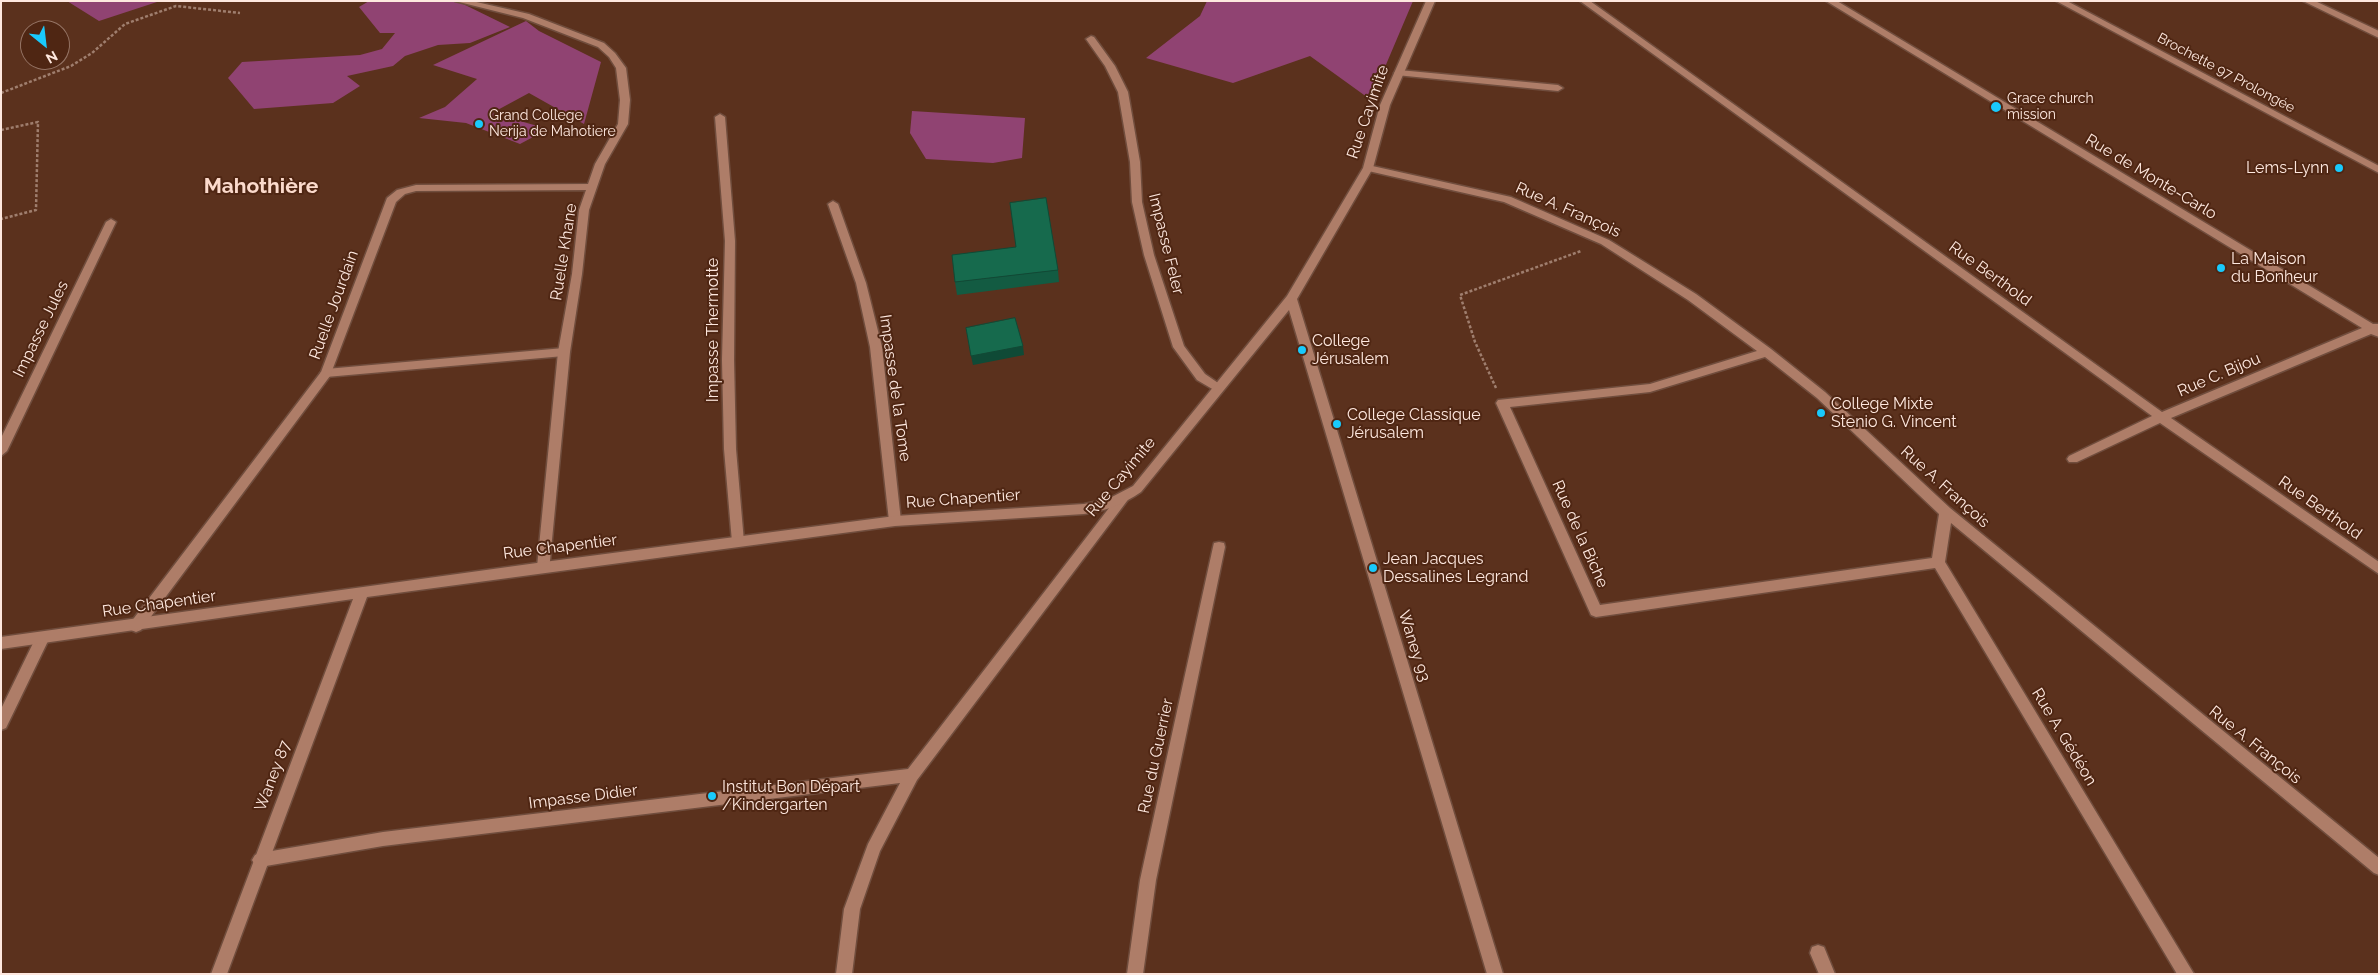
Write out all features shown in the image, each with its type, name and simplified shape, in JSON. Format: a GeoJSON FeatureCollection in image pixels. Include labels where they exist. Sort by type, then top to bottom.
{"type":"FeatureCollection","features":[{"type":"Feature","properties":{"kind":"street","name":"Ruelle Khane"},"geometry":{"type":"LineString","coordinates":[[459,1],[526,16],[601,45],[612,55],[621,68],[625,100],[623,124],[600,164],[584,210],[577,274],[564,352],[544,566]]}},
{"type":"Feature","properties":{"kind":"street","name":"Rue Cayimite"},"geometry":{"type":"LineString","coordinates":[[844,974],[852,909],[873,849],[912,775],[1123,498],[1137,489],[1291,299],[1368,168],[1385,105],[1431,1]]}},
{"type":"Feature","properties":{"kind":"street","name":"Rue Berthold"},"geometry":{"type":"LineString","coordinates":[[1584,1],[2161,417],[2379,569]]}},
{"type":"Feature","properties":{"kind":"street","name":"Rue de Monte-Carlo"},"geometry":{"type":"LineString","coordinates":[[1830,1],[2376,329]]}},
{"type":"Feature","properties":{"kind":"street","name":"Brochette 97 Prolongée"},"geometry":{"type":"LineString","coordinates":[[2060,1],[2379,170]]}},
{"type":"Feature","properties":{"kind":"street"},"geometry":{"type":"LineString","coordinates":[[2307,1],[2379,35]]}},
{"type":"Feature","properties":{"kind":"street","name":"Impasse Feler"},"geometry":{"type":"LineString","coordinates":[[1092,39],[1110,66],[1123,92],[1135,162],[1137,202],[1149,255],[1179,347],[1201,377],[1218,387]]}},
{"type":"Feature","properties":{"kind":"street"},"geometry":{"type":"LineString","coordinates":[[1399,73],[1558,88]]}},
{"type":"Feature","properties":{"kind":"street","name":"Impasse Thermotte"},"geometry":{"type":"LineString","coordinates":[[720,117],[730,241],[728,370],[730,449],[738,542]]}},
{"type":"Feature","properties":{"kind":"street","name":"Rue A. François"},"geometry":{"type":"LineString","coordinates":[[1368,168],[1507,199],[1605,242],[1692,297],[1767,352],[1821,396],[1946,512],[2379,868]]}},
{"type":"Feature","properties":{"kind":"street","name":"Ruelle Jourdain"},"geometry":{"type":"LineString","coordinates":[[136,626],[326,373],[390,200],[395,195],[416,188],[592,188]]}},
{"type":"Feature","properties":{"kind":"street","name":"Impasse de la Tome"},"geometry":{"type":"LineString","coordinates":[[833,204],[862,284],[876,347],[895,521]]}},
{"type":"Feature","properties":{"kind":"street","name":"Impasse Jules"},"geometry":{"type":"LineString","coordinates":[[1,451],[111,222]]}},
{"type":"Feature","properties":{"kind":"street","name":"Waney 93"},"geometry":{"type":"LineString","coordinates":[[1291,299],[1495,974]]}},
{"type":"Feature","properties":{"kind":"street","name":"Rue C. Bijou"},"geometry":{"type":"LineString","coordinates":[[2073,459],[2161,417],[2376,329]]}},
{"type":"Feature","properties":{"kind":"street"},"geometry":{"type":"LineString","coordinates":[[326,373],[564,352]]}},
{"type":"Feature","properties":{"kind":"street"},"geometry":{"type":"LineString","coordinates":[[1502,403],[1650,388],[1767,352]]}},
{"type":"Feature","properties":{"kind":"street","name":"Rue de la Biche"},"geometry":{"type":"LineString","coordinates":[[1502,403],[1596,611],[1938,562]]}},
{"type":"Feature","properties":{"kind":"street","name":"Rue Chapentier"},"geometry":{"type":"LineString","coordinates":[[1,643],[136,626],[544,566],[895,521],[1084,509],[1103,506],[1123,498]]}},
{"type":"Feature","properties":{"kind":"street"},"geometry":{"type":"LineString","coordinates":[[1938,562],[1946,512]]}},
{"type":"Feature","properties":{"kind":"street","name":"Rue du Guerrier"},"geometry":{"type":"LineString","coordinates":[[1135,974],[1148,880],[1219,546]]}},
{"type":"Feature","properties":{"kind":"street","name":"Rue A. Gédéon"},"geometry":{"type":"LineString","coordinates":[[1938,562],[2186,974]]}},
{"type":"Feature","properties":{"kind":"street","name":"Waney 87"},"geometry":{"type":"LineString","coordinates":[[219,974],[260,860],[362,592]]}},
{"type":"Feature","properties":{"kind":"street"},"geometry":{"type":"LineString","coordinates":[[1,724],[42,639]]}},
{"type":"Feature","properties":{"kind":"street","name":"Impasse Didier"},"geometry":{"type":"LineString","coordinates":[[260,860],[383,839],[912,775]]}},
{"type":"Feature","properties":{"kind":"street"},"geometry":{"type":"LineString","coordinates":[[1818,953],[1827,974]]}},
{"type":"Feature","properties":{"kind":"path"},"geometry":{"type":"LineString","coordinates":[[1,93],[71,66],[92,52],[125,24],[176,6],[240,13]]}},
{"type":"Feature","properties":{"kind":"path"},"geometry":{"type":"LineString","coordinates":[[1,130],[38,122],[36,210],[1,219]]}},
{"type":"Feature","properties":{"kind":"path"},"geometry":{"type":"LineString","coordinates":[[1502,403],[1476,342],[1460,296],[1605,242]]}},
{"type":"Feature","properties":{"kind":"shaded area"},"geometry":{"type":"Polygon","coordinates":[[[67,1],[160,1],[99,21],[67,1]]]}},
{"type":"Feature","properties":{"kind":"shaded area"},"geometry":{"type":"Polygon","coordinates":[[[369,1],[457,1],[510,27],[470,43],[438,45],[405,56],[393,66],[347,76],[360,86],[333,103],[254,109],[228,78],[242,62],[360,55],[382,49],[395,33],[380,33],[359,7],[369,1]]]}},
{"type":"Feature","properties":{"kind":"shaded area"},"geometry":{"type":"Polygon","coordinates":[[[1207,1],[1413,1],[1371,100],[1310,56],[1233,83],[1146,58],[1200,16],[1207,1]]]}},
{"type":"Feature","properties":{"kind":"shaded area"},"geometry":{"type":"Polygon","coordinates":[[[526,21],[539,31],[601,62],[584,124],[529,93],[492,113],[548,129],[520,144],[466,123],[419,118],[445,107],[477,79],[433,65],[526,21]]]}},
{"type":"Feature","properties":{"kind":"shaded area"},"geometry":{"type":"Polygon","coordinates":[[[912,111],[1025,118],[1022,158],[993,163],[926,159],[910,133],[912,111]]]}},
{"type":"Feature","properties":{"kind":"building"},"geometry":{"type":"Polygon","coordinates":[[[1046,198],[1058,270],[955,282],[952,255],[1016,247],[1010,203],[1046,198]]]}},
{"type":"Feature","properties":{"kind":"building"},"geometry":{"type":"Polygon","coordinates":[[[1015,318],[1023,346],[971,356],[966,328],[1015,318]]]}},
{"type":"Feature","properties":{"kind":"place","name":"Grace church mission"},"geometry":{"type":"Point","coordinates":[1996,107]}},
{"type":"Feature","properties":{"kind":"place","name":"Grand College Nerija de Mahotiere"},"geometry":{"type":"Point","coordinates":[479,124]}},
{"type":"Feature","properties":{"kind":"place","name":"Lems-Lynn"},"geometry":{"type":"Point","coordinates":[2339,168]}},
{"type":"Feature","properties":{"kind":"place","name":"La Maison du Bonheur"},"geometry":{"type":"Point","coordinates":[2221,268]}},
{"type":"Feature","properties":{"kind":"place","name":"College Jérusalem"},"geometry":{"type":"Point","coordinates":[1302,350]}},
{"type":"Feature","properties":{"kind":"place","name":"College Mixte Stenio G. Vincent"},"geometry":{"type":"Point","coordinates":[1821,413]}},
{"type":"Feature","properties":{"kind":"place","name":"College Classique Jérusalem"},"geometry":{"type":"Point","coordinates":[1337,424]}},
{"type":"Feature","properties":{"kind":"place","name":"Jean Jacques Dessalines Legrand"},"geometry":{"type":"Point","coordinates":[1373,568]}},
{"type":"Feature","properties":{"kind":"place","name":"Institut Bon Départ /Kindergarten"},"geometry":{"type":"Point","coordinates":[712,796]}},
{"type":"Feature","properties":{"kind":"district","name":"Mahothière"},"geometry":{"type":"Point","coordinates":[261,187]}}]}
